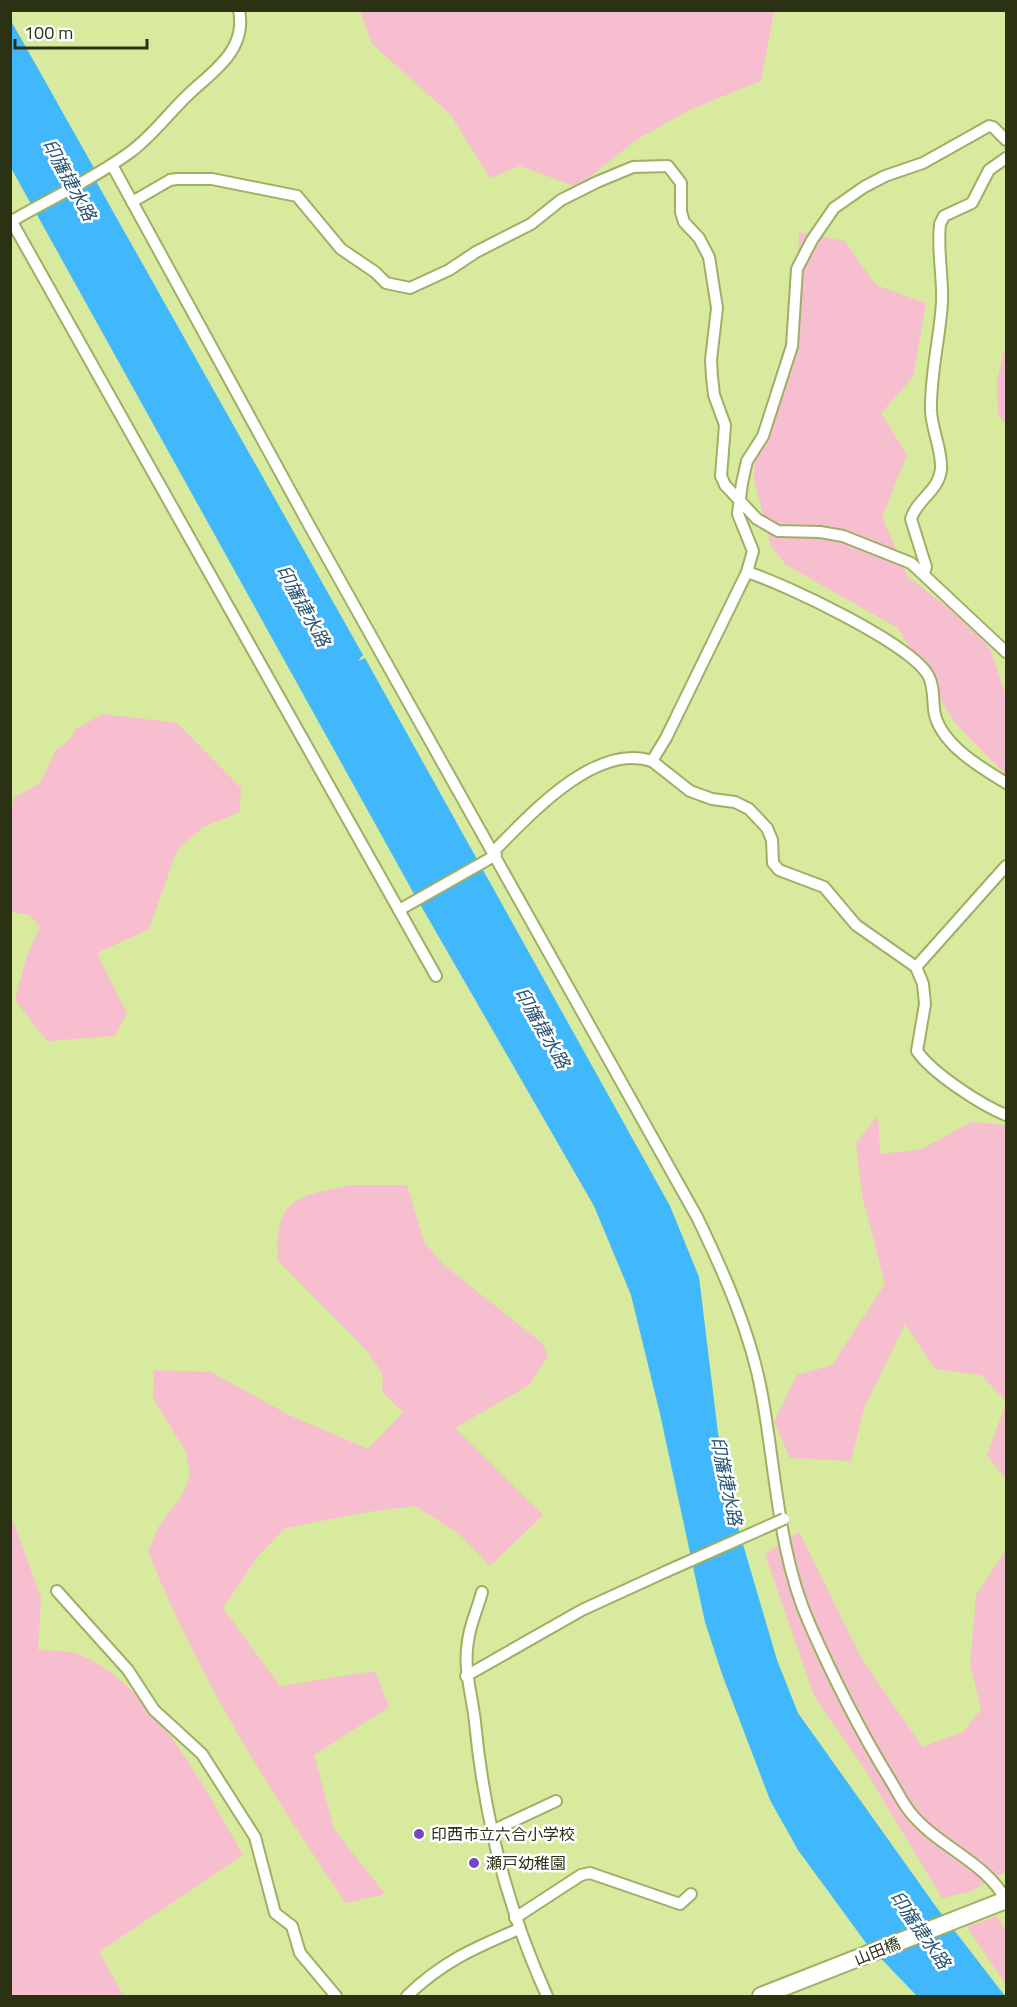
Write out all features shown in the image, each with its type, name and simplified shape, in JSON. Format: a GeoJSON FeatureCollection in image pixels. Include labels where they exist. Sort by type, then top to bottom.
{"type":"FeatureCollection","features":[{"type":"Feature","properties":{"kind":"main road","name":"山田橋"},"geometry":{"type":"LineString","coordinates":[[761,1996],[1006,1900]]}},
{"type":"Feature","properties":{"kind":"street"},"geometry":{"type":"LineString","coordinates":[[239,10],[237,34],[231,52],[221,67],[190,93],[156,131],[110,166],[11,221],[436,976]]}},
{"type":"Feature","properties":{"kind":"street"},"geometry":{"type":"LineString","coordinates":[[652,761],[666,738],[747,572],[753,551],[738,514],[738,501],[747,461],[763,436],[792,346],[797,269],[820,224],[834,208],[864,187],[885,176],[924,163],[989,126],[1006,140]]}},
{"type":"Feature","properties":{"kind":"street"},"geometry":{"type":"LineString","coordinates":[[924,573],[926,567],[911,519],[920,503],[936,486],[941,470],[939,445],[932,421],[931,399],[941,316],[940,224],[944,216],[972,203],[989,170],[1006,158]]}},
{"type":"Feature","properties":{"kind":"street"},"geometry":{"type":"LineString","coordinates":[[110,166],[674,1174],[719,1262],[749,1345],[762,1394],[770,1464],[795,1582],[809,1623],[869,1746],[909,1811],[925,1829],[984,1871],[997,1884],[1006,1900]]}},
{"type":"Feature","properties":{"kind":"street"},"geometry":{"type":"LineString","coordinates":[[132,202],[170,180],[212,178],[297,196],[347,254],[375,272],[386,283],[410,288],[449,270],[476,252],[531,224],[561,200],[597,182],[633,167],[668,166],[681,183],[681,212],[684,222],[699,238],[709,257],[717,308],[712,377],[714,395],[725,425],[721,476],[725,485],[757,519],[778,531],[820,532],[843,536],[911,563],[1006,652]]}},
{"type":"Feature","properties":{"kind":"street"},"geometry":{"type":"LineString","coordinates":[[747,572],[881,635],[916,663],[928,674],[940,728],[953,744],[981,767],[1006,783]]}},
{"type":"Feature","properties":{"kind":"street"},"geometry":{"type":"LineString","coordinates":[[399,910],[486,861],[533,812],[575,778],[611,761],[642,758],[652,761],[690,790],[712,799],[735,802],[749,809],[767,828],[772,840],[774,862],[779,870],[824,887],[856,925],[916,967],[923,984],[925,1004],[917,1051],[923,1060],[967,1092],[1006,1114]]}},
{"type":"Feature","properties":{"kind":"street"},"geometry":{"type":"LineString","coordinates":[[916,967],[1006,866]]}},
{"type":"Feature","properties":{"kind":"street"},"geometry":{"type":"LineString","coordinates":[[466,1676],[582,1610],[784,1519]]}},
{"type":"Feature","properties":{"kind":"street"},"geometry":{"type":"LineString","coordinates":[[57,1591],[128,1671],[154,1710],[202,1754],[255,1837],[275,1913],[292,1926],[300,1953],[336,1996]]}},
{"type":"Feature","properties":{"kind":"street"},"geometry":{"type":"LineString","coordinates":[[482,1592],[468,1640],[466,1676],[475,1722],[480,1776],[517,1924],[546,1996]]}},
{"type":"Feature","properties":{"kind":"street"},"geometry":{"type":"LineString","coordinates":[[494,1830],[556,1801]]}},
{"type":"Feature","properties":{"kind":"street"},"geometry":{"type":"LineString","coordinates":[[407,1996],[440,1967],[517,1924],[581,1875],[590,1873],[680,1904],[691,1894]]}},
{"type":"Feature","properties":{"kind":"shaded area"},"geometry":{"type":"Polygon","coordinates":[[[360,11],[774,11],[761,81],[689,110],[636,140],[577,187],[520,166],[490,178],[450,114],[372,44],[360,11]]]}},
{"type":"Feature","properties":{"kind":"shaded area"},"geometry":{"type":"Polygon","coordinates":[[[799,232],[844,241],[876,285],[926,303],[913,377],[881,413],[907,455],[882,517],[908,577],[954,612],[990,648],[1006,696],[1006,775],[955,723],[898,628],[786,565],[771,546],[754,479],[755,444],[797,302],[799,232]]]}},
{"type":"Feature","properties":{"kind":"shaded area"},"geometry":{"type":"Polygon","coordinates":[[[1006,342],[1006,424],[998,415],[997,380],[1006,342]]]}},
{"type":"Feature","properties":{"kind":"shaded area"},"geometry":{"type":"Polygon","coordinates":[[[103,714],[177,723],[241,788],[240,812],[203,827],[177,850],[149,929],[97,953],[127,1013],[115,1036],[47,1041],[15,1000],[27,956],[40,927],[30,915],[11,912],[10,819],[14,798],[40,783],[56,750],[69,740],[77,728],[103,714]]]}},
{"type":"Feature","properties":{"kind":"shaded area"},"geometry":{"type":"Polygon","coordinates":[[[878,1115],[880,1154],[922,1149],[971,1122],[1006,1125],[1006,1401],[981,1375],[935,1369],[905,1324],[864,1408],[851,1461],[790,1458],[774,1422],[797,1375],[832,1365],[885,1284],[862,1195],[856,1143],[878,1115]]]}},
{"type":"Feature","properties":{"kind":"shaded area"},"geometry":{"type":"Polygon","coordinates":[[[352,1185],[407,1185],[424,1242],[444,1265],[543,1344],[548,1356],[529,1385],[455,1428],[543,1515],[490,1566],[458,1533],[415,1506],[368,1512],[285,1528],[258,1556],[223,1608],[280,1686],[375,1671],[389,1707],[314,1755],[334,1829],[385,1894],[346,1903],[290,1819],[237,1733],[189,1644],[148,1551],[159,1526],[183,1494],[190,1475],[186,1452],[153,1398],[154,1370],[211,1372],[289,1415],[368,1449],[403,1412],[382,1392],[383,1375],[368,1352],[278,1261],[280,1223],[286,1211],[304,1197],[352,1185]]]}},
{"type":"Feature","properties":{"kind":"shaded area"},"geometry":{"type":"Polygon","coordinates":[[[1006,1403],[1006,1480],[987,1455],[1006,1403]]]}},
{"type":"Feature","properties":{"kind":"shaded area"},"geometry":{"type":"Polygon","coordinates":[[[10,1512],[41,1598],[38,1650],[75,1653],[102,1666],[127,1686],[173,1739],[212,1800],[243,1855],[99,1952],[124,1996],[11,1996],[10,1512]]]}},
{"type":"Feature","properties":{"kind":"shaded area"},"geometry":{"type":"Polygon","coordinates":[[[799,1532],[862,1659],[922,1747],[963,1732],[981,1709],[970,1664],[976,1595],[1006,1550],[1006,1871],[972,1891],[942,1898],[864,1768],[814,1696],[765,1554],[799,1532]]]}},
{"type":"Feature","properties":{"kind":"shaded area"},"geometry":{"type":"Polygon","coordinates":[[[996,1916],[1006,1929],[1006,1985],[967,1927],[996,1916]]]}},
{"type":"Feature","properties":{"kind":"water","name":"印旛捷水路"},"geometry":{"type":"Polygon","coordinates":[[[10,19],[94,168],[97,183],[363,655],[358,661],[365,658],[670,1206],[699,1277],[718,1433],[735,1517],[777,1660],[798,1713],[937,1908],[1005,1996],[917,1996],[866,1943],[798,1850],[770,1800],[722,1674],[705,1622],[660,1414],[631,1295],[594,1206],[413,892],[11,168],[10,19]]]}},
{"type":"Feature","properties":{"kind":"place","name":"印西市立六合小学校"},"geometry":{"type":"Point","coordinates":[419,1834]}},
{"type":"Feature","properties":{"kind":"place","name":"瀬戸幼稚園"},"geometry":{"type":"Point","coordinates":[474,1863]}}]}
